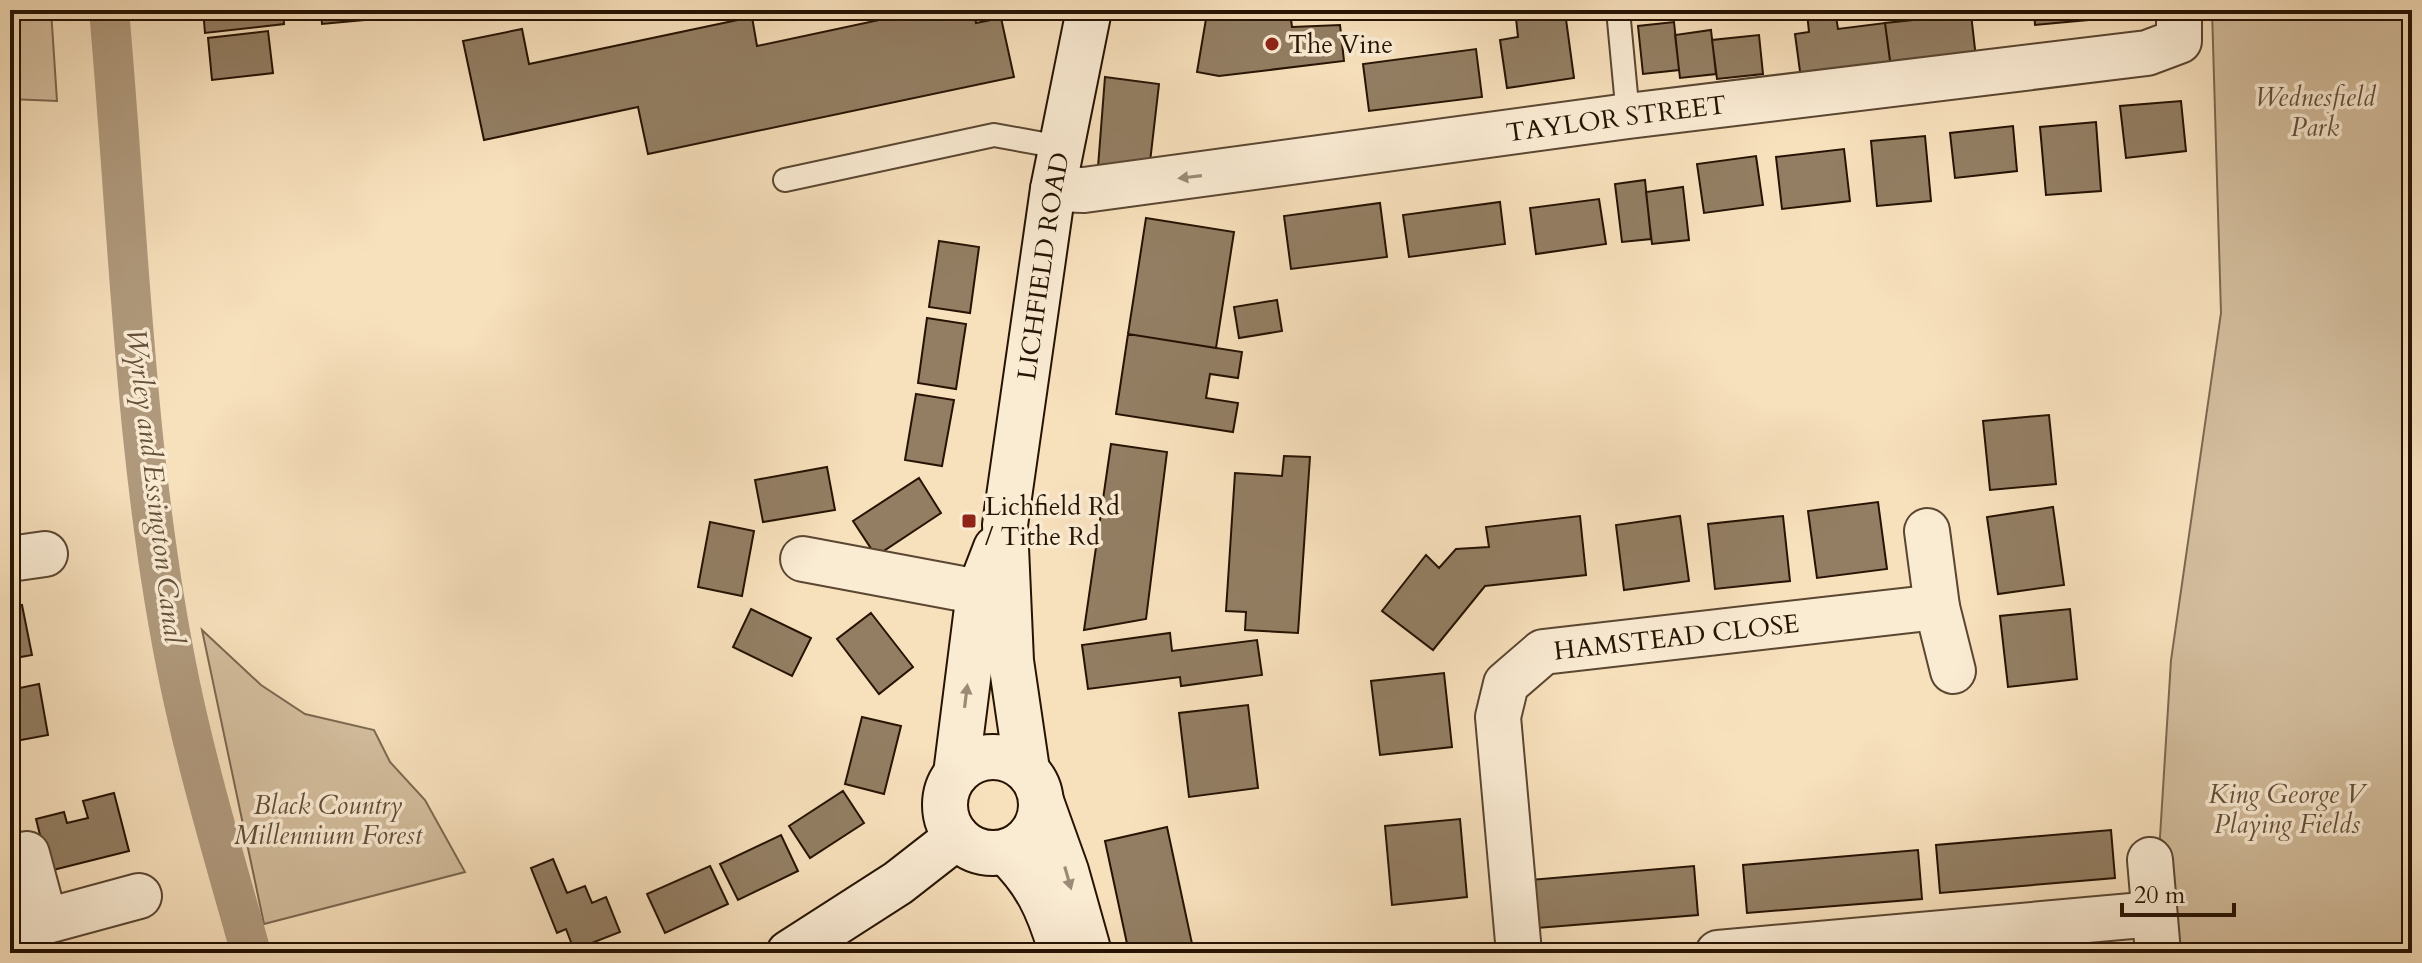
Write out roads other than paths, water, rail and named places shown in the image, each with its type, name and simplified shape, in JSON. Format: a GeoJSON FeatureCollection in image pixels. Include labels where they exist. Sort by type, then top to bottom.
{"type":"FeatureCollection","features":[{"type":"Feature","properties":{"kind":"street","name":"LICHFIELD ROAD"},"geometry":{"type":"LineString","coordinates":[[1089,10],[1053,189],[1005,525],[1011,661],[1034,787],[1066,871],[1089,953]]}},
{"type":"Feature","properties":{"kind":"street","name":"TAYLOR STREET"},"geometry":{"type":"LineString","coordinates":[[1053,189],[1084,190],[1628,116],[2147,53],[2179,26]]}},
{"type":"Feature","properties":{"kind":"street","name":"LICHFIELD ROAD"},"geometry":{"type":"LineString","coordinates":[[956,774],[979,592],[1005,525]]}},
{"type":"Feature","properties":{"kind":"street"},"geometry":{"type":"LineString","coordinates":[[1927,531],[1937,607],[1953,671]]}},
{"type":"Feature","properties":{"kind":"street"},"geometry":{"type":"LineString","coordinates":[[803,559],[979,592]]}},
{"type":"Feature","properties":{"kind":"street","name":"HAMSTEAD CLOSE"},"geometry":{"type":"LineString","coordinates":[[1519,953],[1498,717],[1506,684],[1543,652],[1937,607]]}},
{"type":"Feature","properties":{"kind":"street"},"geometry":{"type":"LineString","coordinates":[[997,756],[1034,787],[1033,833],[1006,852],[979,851],[957,837],[946,814],[945,800],[956,774],[969,763],[997,756]]}},
{"type":"Feature","properties":{"kind":"street"},"geometry":{"type":"LineString","coordinates":[[789,953],[898,883],[957,837]]}},
{"type":"Feature","properties":{"kind":"street"},"geometry":{"type":"LineString","coordinates":[[1006,852],[1031,876],[1047,904],[1062,953]]}},
{"type":"Feature","properties":{"kind":"street"},"geometry":{"type":"LineString","coordinates":[[27,854],[28,926],[139,896]]}},
{"type":"Feature","properties":{"kind":"street"},"geometry":{"type":"LineString","coordinates":[[1718,953],[2156,934],[2150,860]]}},
{"type":"Feature","properties":{"kind":"lane"},"geometry":{"type":"LineString","coordinates":[[1618,10],[1628,116]]}},
{"type":"Feature","properties":{"kind":"lane"},"geometry":{"type":"LineString","coordinates":[[785,180],[994,135],[1060,147]]}},
{"type":"Feature","properties":{"kind":"waterway","name":"Wyrley and Essington Canal"},"geometry":{"type":"LineString","coordinates":[[109,10],[135,348],[152,517],[180,684],[213,819],[251,953]]}},
{"type":"Feature","properties":{"kind":"place","name":"The Vine"},"geometry":{"type":"Point","coordinates":[1272,44]}},
{"type":"Feature","properties":{"kind":"place","name":"Lichfield Rd / Tithe Rd"},"geometry":{"type":"Point","coordinates":[969,521]}},
{"type":"Feature","properties":{"kind":"park label","name":"Wednesfield Park"},"geometry":{"type":"Point","coordinates":[2315,112]}},
{"type":"Feature","properties":{"kind":"park label","name":"King George V Playing Fields"},"geometry":{"type":"Point","coordinates":[2287,809]}},
{"type":"Feature","properties":{"kind":"park label","name":"Black Country Millennium Forest"},"geometry":{"type":"Point","coordinates":[328,820]}}]}
